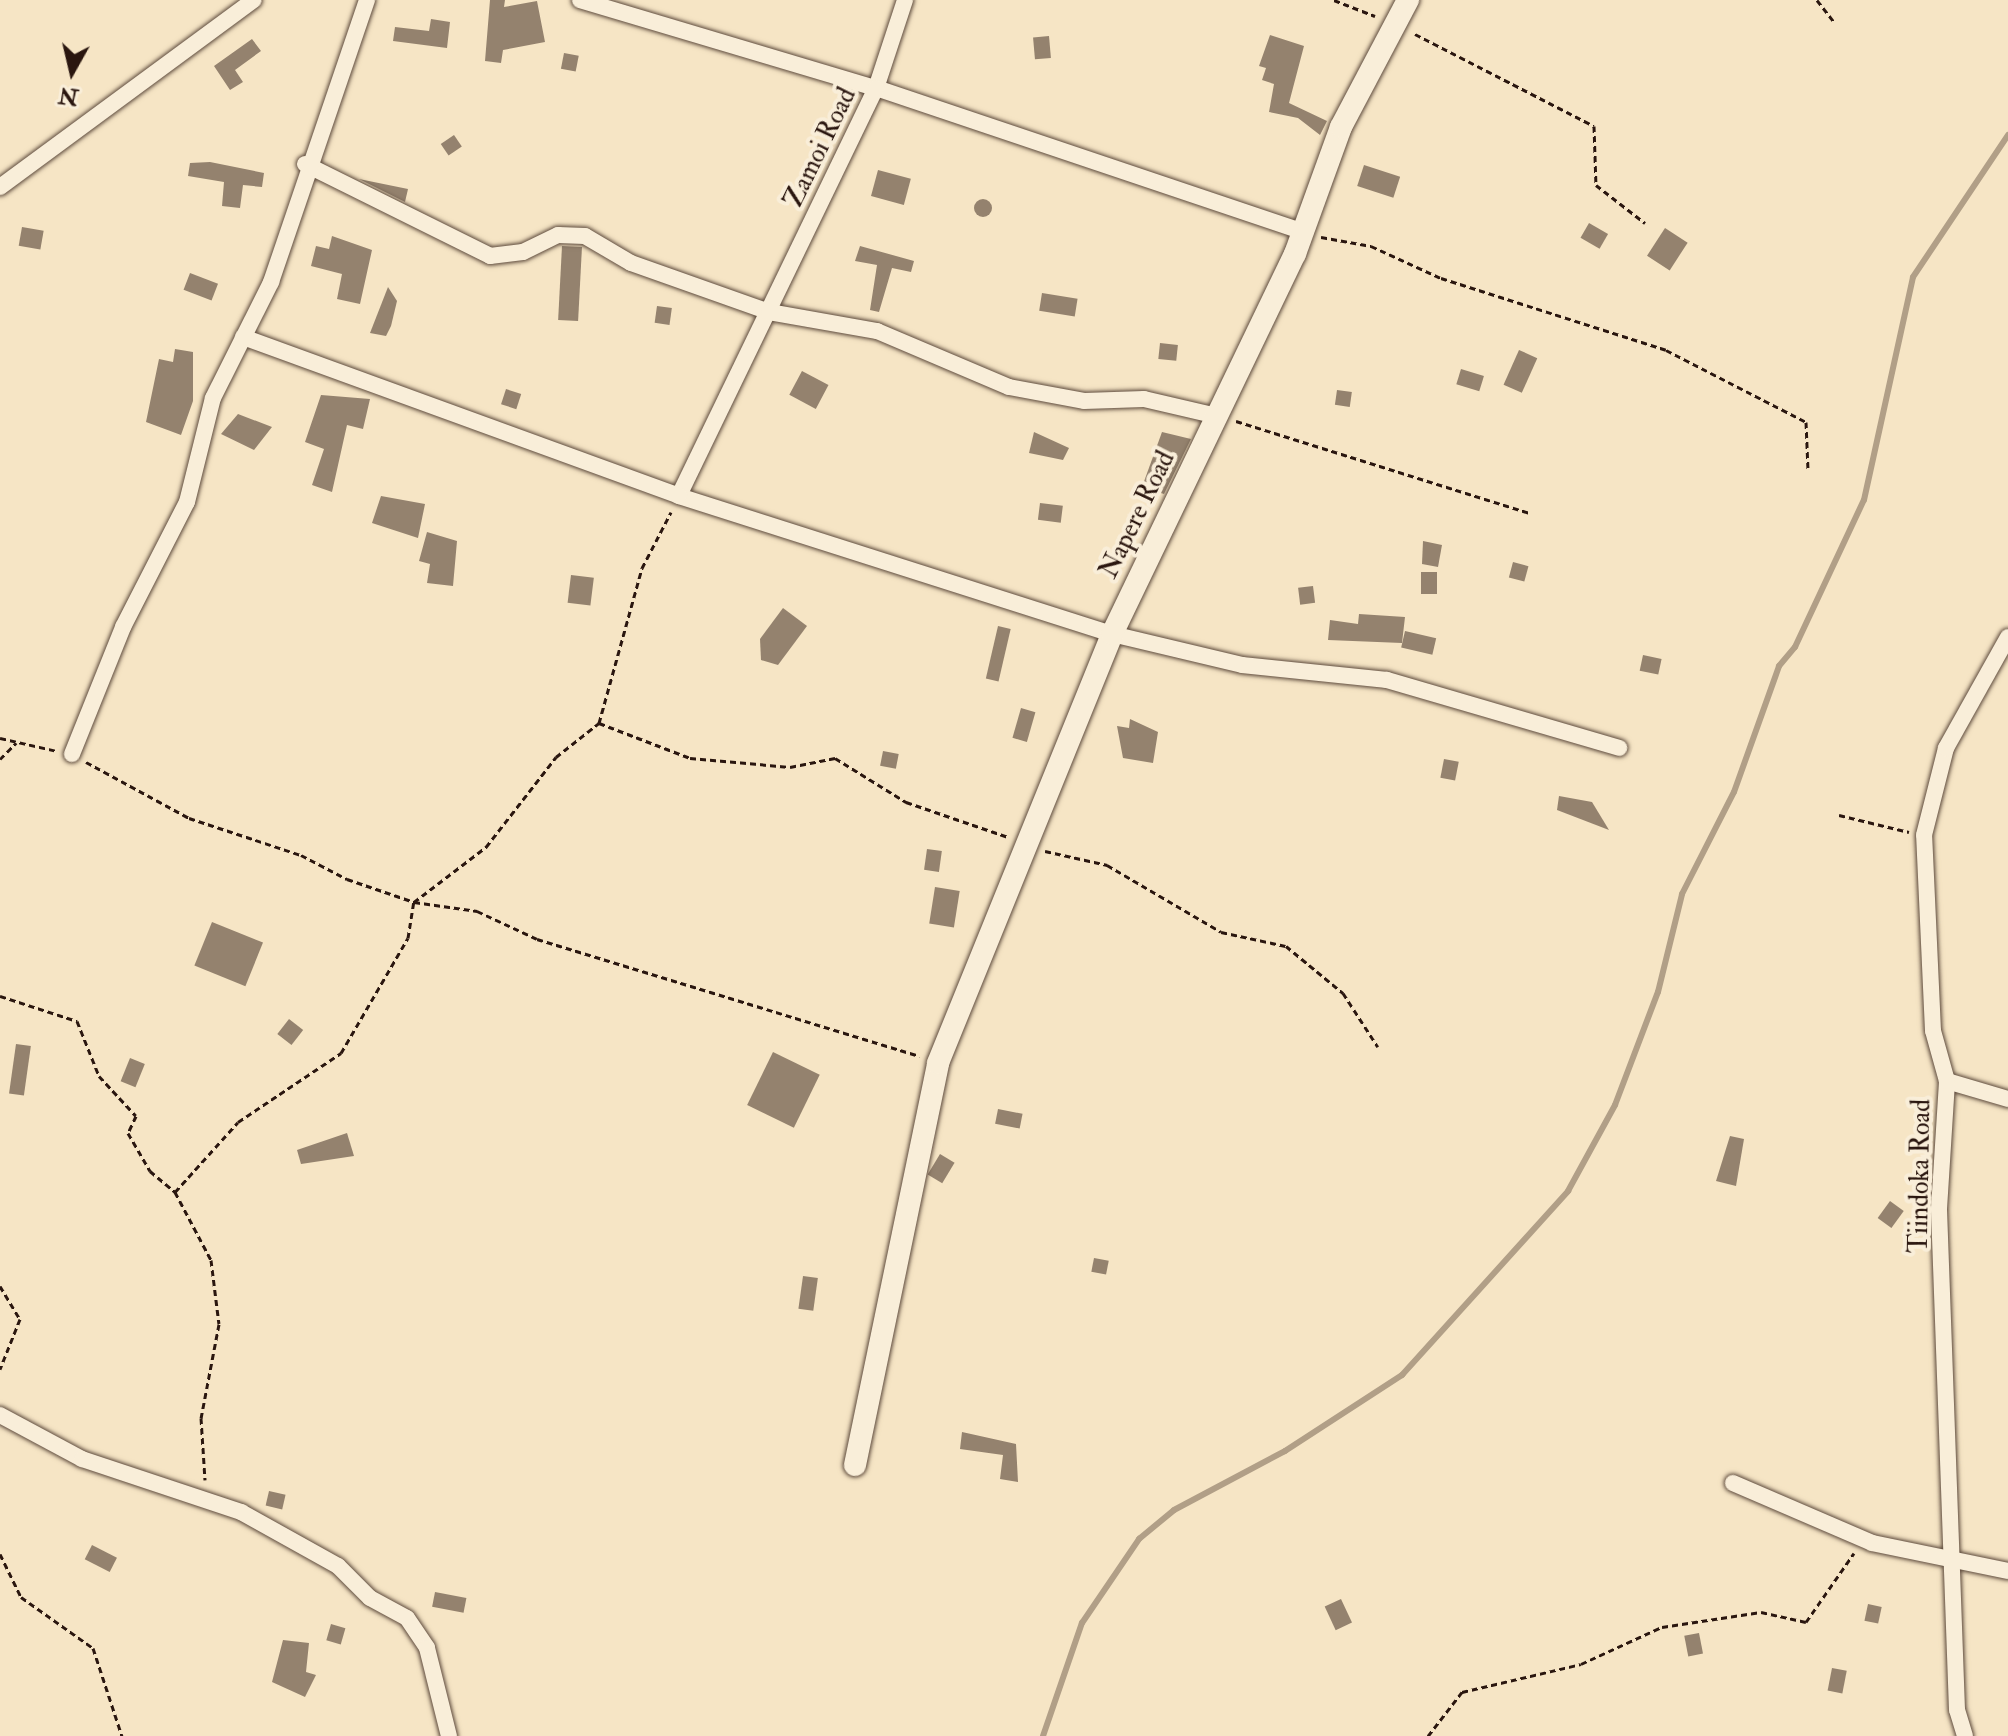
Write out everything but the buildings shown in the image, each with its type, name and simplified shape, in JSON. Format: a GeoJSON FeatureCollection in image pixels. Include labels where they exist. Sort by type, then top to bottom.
{"type":"FeatureCollection","features":[{"type":"Feature","properties":{"kind":"street"},"geometry":{"type":"LineString","coordinates":[[0,187],[254,0]]}},
{"type":"Feature","properties":{"kind":"street"},"geometry":{"type":"LineString","coordinates":[[72,754],[123,627],[187,502],[213,398],[271,282],[305,164],[367,0]]}},
{"type":"Feature","properties":{"kind":"street"},"geometry":{"type":"LineString","coordinates":[[580,0],[876,88],[1303,232]]}},
{"type":"Feature","properties":{"kind":"street","name":"Zamoi Road"},"geometry":{"type":"LineString","coordinates":[[679,496],[876,88],[905,0]]}},
{"type":"Feature","properties":{"kind":"street","name":"Napere Road"},"geometry":{"type":"LineString","coordinates":[[855,1465],[938,1063],[1112,634],[1303,232],[1341,127],[1408,0]]}},
{"type":"Feature","properties":{"kind":"street"},"geometry":{"type":"LineString","coordinates":[[305,164],[490,256],[523,252],[558,235],[585,236],[631,263],[769,312],[877,331],[1009,387],[1084,401],[1144,399],[1217,416]]}},
{"type":"Feature","properties":{"kind":"street"},"geometry":{"type":"LineString","coordinates":[[243,337],[679,496],[1112,634],[1242,665],[1387,680],[1619,748]]}},
{"type":"Feature","properties":{"kind":"street","name":"Tiindoka Road"},"geometry":{"type":"LineString","coordinates":[[1965,1736],[1957,1710],[1939,1209],[1947,1081],[1933,1031],[1924,835],[1946,748],[2008,637]]}},
{"type":"Feature","properties":{"kind":"street"},"geometry":{"type":"LineString","coordinates":[[1947,1081],[2008,1099]]}},
{"type":"Feature","properties":{"kind":"street"},"geometry":{"type":"LineString","coordinates":[[0,1415],[82,1459],[241,1512],[338,1566],[370,1598],[407,1618],[427,1648],[449,1736]]}},
{"type":"Feature","properties":{"kind":"street"},"geometry":{"type":"LineString","coordinates":[[1733,1483],[1862,1539],[2008,1571]]}},
{"type":"Feature","properties":{"kind":"path"},"geometry":{"type":"LineString","coordinates":[[1334,0],[1396,24],[1475,70],[1561,102],[1594,126],[1596,185],[1645,223]]}},
{"type":"Feature","properties":{"kind":"path"},"geometry":{"type":"LineString","coordinates":[[1817,0],[1834,22]]}},
{"type":"Feature","properties":{"kind":"path"},"geometry":{"type":"LineString","coordinates":[[1303,232],[1371,246],[1441,278],[1666,350],[1806,422],[1808,469]]}},
{"type":"Feature","properties":{"kind":"path"},"geometry":{"type":"LineString","coordinates":[[1217,416],[1529,513]]}},
{"type":"Feature","properties":{"kind":"path"},"geometry":{"type":"LineString","coordinates":[[175,1192],[238,1122],[341,1053],[408,938],[414,902],[486,847],[556,757],[599,723],[642,568],[679,496]]}},
{"type":"Feature","properties":{"kind":"path"},"geometry":{"type":"LineString","coordinates":[[0,738],[72,754],[189,818],[414,902],[477,911],[537,939],[736,1002],[857,1031],[938,1063]]}},
{"type":"Feature","properties":{"kind":"path"},"geometry":{"type":"LineString","coordinates":[[0,759],[16,743]]}},
{"type":"Feature","properties":{"kind":"path"},"geometry":{"type":"LineString","coordinates":[[1839,815],[1924,835]]}},
{"type":"Feature","properties":{"kind":"path"},"geometry":{"type":"LineString","coordinates":[[0,996],[77,1021],[99,1076],[136,1116],[128,1133],[150,1171],[175,1192],[211,1260],[219,1324],[201,1418],[201,1476],[210,1484]]}},
{"type":"Feature","properties":{"kind":"path"},"geometry":{"type":"LineString","coordinates":[[0,1286],[20,1319],[0,1369]]}},
{"type":"Feature","properties":{"kind":"path"},"geometry":{"type":"LineString","coordinates":[[1428,1736],[1462,1692],[1581,1664],[1662,1627],[1761,1612],[1806,1622],[1862,1539]]}},
{"type":"Feature","properties":{"kind":"path"},"geometry":{"type":"LineString","coordinates":[[0,1554],[21,1597],[93,1648],[122,1736]]}},
{"type":"Feature","properties":{"kind":"waterway"},"geometry":{"type":"LineString","coordinates":[[1043,1736],[1082,1623],[1139,1539],[1174,1510],[1285,1451],[1402,1375],[1568,1191],[1615,1105],[1658,992],[1682,894],[1734,792],[1779,666],[1795,647],[1864,500],[1913,277],[2008,135]]}}]}
